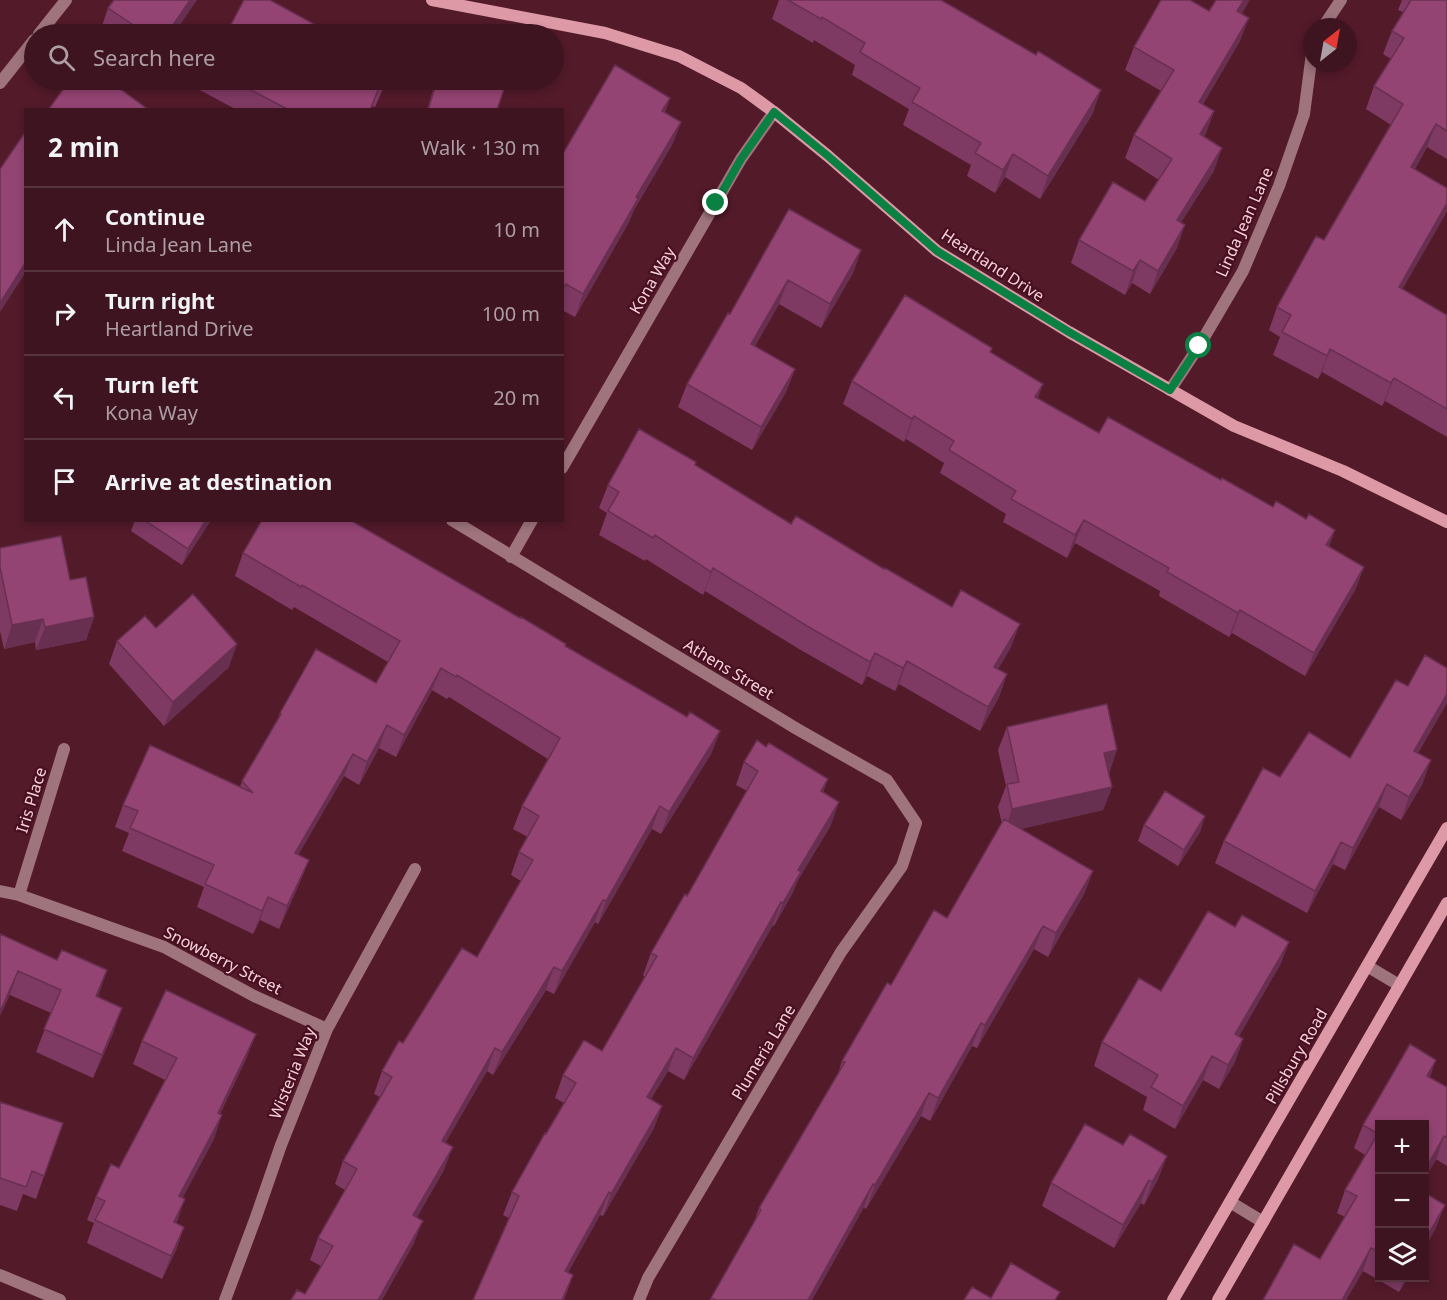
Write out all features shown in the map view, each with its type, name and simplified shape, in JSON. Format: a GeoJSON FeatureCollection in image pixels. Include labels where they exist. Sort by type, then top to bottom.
{"type":"FeatureCollection","features":[{"type":"Feature","properties":{"kind":"street"},"geometry":{"type":"LineString","coordinates":[[47,24],[66,0]]}},
{"type":"Feature","properties":{"kind":"street","name":"Heartland Drive"},"geometry":{"type":"LineString","coordinates":[[432,0],[558,24]]}},
{"type":"Feature","properties":{"kind":"street"},"geometry":{"type":"LineString","coordinates":[[1329,18],[1341,0]]}},
{"type":"Feature","properties":{"kind":"street","name":"Heartland Drive"},"geometry":{"type":"LineString","coordinates":[[564,25],[605,33],[679,56],[741,88],[828,156],[937,251],[1069,332],[1234,426],[1343,471],[1447,522]]}},
{"type":"Feature","properties":{"kind":"street"},"geometry":{"type":"LineString","coordinates":[[0,83],[24,53]]}},
{"type":"Feature","properties":{"kind":"street","name":"Linda Jean Lane"},"geometry":{"type":"LineString","coordinates":[[1170,390],[1243,271],[1279,186],[1304,114],[1310,72]]}},
{"type":"Feature","properties":{"kind":"street","name":"Kona Way"},"geometry":{"type":"LineString","coordinates":[[564,465],[741,159],[774,112]]}},
{"type":"Feature","properties":{"kind":"street","name":"Athens Street"},"geometry":{"type":"LineString","coordinates":[[455,522],[797,729],[887,780],[916,823]]}},
{"type":"Feature","properties":{"kind":"street"},"geometry":{"type":"LineString","coordinates":[[511,557],[531,522]]}},
{"type":"Feature","properties":{"kind":"street","name":"Iris Place"},"geometry":{"type":"LineString","coordinates":[[19,895],[63,749]]}},
{"type":"Feature","properties":{"kind":"street","name":"Plumeria Lane"},"geometry":{"type":"LineString","coordinates":[[639,1300],[648,1278],[835,962],[902,866],[916,823]]}},
{"type":"Feature","properties":{"kind":"street","name":"Pillsbury Road"},"geometry":{"type":"LineString","coordinates":[[1173,1300],[1447,828]]}},
{"type":"Feature","properties":{"kind":"street","name":"Wisteria Way"},"geometry":{"type":"LineString","coordinates":[[225,1300],[281,1145],[327,1029],[415,868]]}},
{"type":"Feature","properties":{"kind":"street","name":"Snowberry Street"},"geometry":{"type":"LineString","coordinates":[[0,891],[19,895],[164,947],[254,996],[327,1029]]}},
{"type":"Feature","properties":{"kind":"street"},"geometry":{"type":"LineString","coordinates":[[1218,1300],[1447,903]]}},
{"type":"Feature","properties":{"kind":"street"},"geometry":{"type":"LineString","coordinates":[[1367,966],[1399,986]]}},
{"type":"Feature","properties":{"kind":"street"},"geometry":{"type":"LineString","coordinates":[[1230,1202],[1263,1222]]}},
{"type":"Feature","properties":{"kind":"street"},"geometry":{"type":"LineString","coordinates":[[0,1275],[60,1300]]}},
{"type":"Feature","properties":{"kind":"building"},"geometry":{"type":"Polygon","coordinates":[[[114,0],[190,0],[174,24],[132,24],[108,8],[114,0]]]}},
{"type":"Feature","properties":{"kind":"building"},"geometry":{"type":"Polygon","coordinates":[[[244,0],[270,0],[314,24],[231,24],[244,0]]]}},
{"type":"Feature","properties":{"kind":"building"},"geometry":{"type":"Polygon","coordinates":[[[788,0],[941,0],[1036,55],[1038,51],[1101,90],[1048,176],[1013,154],[1003,170],[975,153],[981,143],[912,102],[920,88],[860,52],[865,43],[788,0]]]}},
{"type":"Feature","properties":{"kind":"building"},"geometry":{"type":"Polygon","coordinates":[[[1161,0],[1190,0],[1209,11],[1216,0],[1244,0],[1237,11],[1249,18],[1199,102],[1214,111],[1200,134],[1222,148],[1177,220],[1185,225],[1158,271],[1140,260],[1133,271],[1079,240],[1113,182],[1145,201],[1172,159],[1134,135],[1174,70],[1134,47],[1161,0]]]}},
{"type":"Feature","properties":{"kind":"building"},"geometry":{"type":"Polygon","coordinates":[[[1411,0],[1447,0],[1447,131],[1436,124],[1411,167],[1447,188],[1447,203],[1399,287],[1447,315],[1447,409],[1394,378],[1391,383],[1330,349],[1327,356],[1282,332],[1291,315],[1277,307],[1316,236],[1324,240],[1403,104],[1374,86],[1404,38],[1392,31],[1411,0]]]}},
{"type":"Feature","properties":{"kind":"building"},"geometry":{"type":"Polygon","coordinates":[[[615,65],[670,98],[662,111],[681,122],[636,197],[638,199],[583,294],[566,284],[564,287],[564,152],[615,65]]]}},
{"type":"Feature","properties":{"kind":"building"},"geometry":{"type":"Polygon","coordinates":[[[63,90],[122,90],[146,108],[49,108],[63,90]]]}},
{"type":"Feature","properties":{"kind":"building"},"geometry":{"type":"Polygon","coordinates":[[[251,90],[378,90],[371,108],[285,108],[251,90]]]}},
{"type":"Feature","properties":{"kind":"building"},"geometry":{"type":"Polygon","coordinates":[[[434,90],[504,90],[498,108],[429,108],[434,90]]]}},
{"type":"Feature","properties":{"kind":"building"},"geometry":{"type":"Polygon","coordinates":[[[24,134],[24,265],[0,303],[0,169],[24,134]]]}},
{"type":"Feature","properties":{"kind":"building"},"geometry":{"type":"Polygon","coordinates":[[[789,209],[861,250],[830,304],[788,280],[751,344],[795,369],[761,427],[687,384],[728,313],[730,314],[789,209]]]}},
{"type":"Feature","properties":{"kind":"building"},"geometry":{"type":"Polygon","coordinates":[[[905,295],[992,348],[990,352],[1043,384],[1035,397],[1099,433],[1108,417],[1273,507],[1276,501],[1306,519],[1309,514],[1335,530],[1326,545],[1364,567],[1314,653],[1240,610],[1238,613],[1167,572],[1169,568],[1084,520],[1075,535],[1011,499],[1016,491],[949,450],[954,441],[914,416],[912,419],[852,381],[905,295]]]}},
{"type":"Feature","properties":{"kind":"building"},"geometry":{"type":"Polygon","coordinates":[[[639,429],[696,462],[695,465],[791,524],[796,516],[952,607],[961,590],[1020,624],[994,667],[1007,674],[988,707],[907,661],[903,668],[875,653],[870,662],[713,568],[711,572],[655,535],[653,538],[608,511],[619,492],[608,485],[639,429]]]}},
{"type":"Feature","properties":{"kind":"building"},"geometry":{"type":"Polygon","coordinates":[[[147,522],[205,522],[188,549],[147,522]]]}},
{"type":"Feature","properties":{"kind":"building"},"geometry":{"type":"Polygon","coordinates":[[[261,522],[353,522],[521,617],[566,644],[565,646],[687,717],[690,712],[720,731],[669,812],[660,806],[606,901],[603,900],[562,971],[554,967],[502,1052],[495,1048],[442,1141],[453,1147],[413,1215],[423,1221],[378,1300],[291,1300],[297,1290],[305,1294],[333,1246],[318,1238],[357,1169],[343,1161],[392,1077],[382,1071],[399,1041],[403,1043],[462,948],[477,957],[533,860],[519,852],[539,816],[522,806],[560,738],[457,675],[456,677],[441,668],[404,735],[387,725],[367,762],[353,754],[295,853],[309,860],[287,906],[268,897],[262,911],[205,884],[214,865],[130,828],[138,811],[123,805],[150,745],[253,793],[242,781],[316,649],[376,683],[400,641],[243,553],[261,522]]]}},
{"type":"Feature","properties":{"kind":"building"},"geometry":{"type":"Polygon","coordinates":[[[61,536],[70,580],[86,577],[94,617],[45,627],[43,619],[12,625],[0,567],[0,548],[61,536]]]}},
{"type":"Feature","properties":{"kind":"building"},"geometry":{"type":"Polygon","coordinates":[[[193,594],[237,644],[173,702],[117,641],[145,616],[156,628],[193,594]]]}},
{"type":"Feature","properties":{"kind":"building"},"geometry":{"type":"Polygon","coordinates":[[[1425,655],[1447,668],[1447,694],[1414,751],[1431,760],[1409,797],[1387,784],[1353,848],[1341,842],[1315,891],[1224,841],[1263,768],[1280,777],[1309,732],[1350,758],[1396,680],[1408,686],[1425,655]]]}},
{"type":"Feature","properties":{"kind":"building"},"geometry":{"type":"Polygon","coordinates":[[[1107,704],[1117,750],[1104,753],[1112,787],[1012,809],[1007,784],[1019,782],[1007,727],[1107,704]]]}},
{"type":"Feature","properties":{"kind":"building"},"geometry":{"type":"Polygon","coordinates":[[[757,740],[766,747],[769,743],[828,779],[821,791],[839,802],[798,870],[801,872],[783,903],[781,902],[693,1058],[676,1048],[647,1097],[662,1106],[611,1194],[609,1192],[565,1271],[573,1275],[562,1300],[473,1300],[519,1196],[512,1192],[576,1083],[563,1075],[584,1040],[602,1051],[657,956],[651,953],[685,894],[687,896],[758,771],[744,762],[757,740]]]}},
{"type":"Feature","properties":{"kind":"building"},"geometry":{"type":"Polygon","coordinates":[[[1165,791],[1205,816],[1184,850],[1144,825],[1165,791]]]}},
{"type":"Feature","properties":{"kind":"building"},"geometry":{"type":"Polygon","coordinates":[[[1004,819],[1093,871],[1056,933],[1043,926],[985,1025],[981,1023],[938,1098],[929,1093],[875,1185],[873,1184],[808,1300],[716,1300],[711,1298],[761,1210],[759,1208],[845,1062],[842,1061],[887,983],[891,985],[934,910],[947,918],[1004,819]]]}},
{"type":"Feature","properties":{"kind":"building"},"geometry":{"type":"Polygon","coordinates":[[[1208,911],[1235,927],[1242,915],[1289,942],[1235,1034],[1243,1039],[1228,1065],[1212,1056],[1183,1106],[1151,1087],[1158,1075],[1102,1042],[1139,978],[1161,991],[1208,911]]]}},
{"type":"Feature","properties":{"kind":"building"},"geometry":{"type":"Polygon","coordinates":[[[0,934],[57,960],[62,950],[107,970],[96,996],[122,1008],[102,1055],[44,1029],[61,990],[18,971],[0,1012],[0,934]]]}},
{"type":"Feature","properties":{"kind":"building"},"geometry":{"type":"Polygon","coordinates":[[[166,990],[256,1034],[218,1113],[222,1115],[179,1196],[185,1199],[174,1222],[184,1227],[171,1256],[95,1220],[105,1201],[96,1197],[111,1164],[119,1168],[177,1058],[142,1041],[166,990]]]}},
{"type":"Feature","properties":{"kind":"building"},"geometry":{"type":"Polygon","coordinates":[[[1410,1044],[1436,1060],[1427,1076],[1447,1087],[1447,1138],[1444,1136],[1429,1163],[1429,1120],[1375,1120],[1375,1132],[1363,1125],[1410,1044]]]}},
{"type":"Feature","properties":{"kind":"building"},"geometry":{"type":"Polygon","coordinates":[[[0,1102],[63,1123],[44,1176],[32,1171],[26,1187],[0,1178],[0,1102]]]}},
{"type":"Feature","properties":{"kind":"building"},"geometry":{"type":"Polygon","coordinates":[[[1085,1124],[1123,1145],[1130,1134],[1167,1156],[1152,1182],[1149,1180],[1123,1225],[1051,1183],[1085,1124]]]}},
{"type":"Feature","properties":{"kind":"building"},"geometry":{"type":"Polygon","coordinates":[[[1375,1139],[1375,1250],[1371,1248],[1342,1300],[1263,1300],[1294,1244],[1320,1259],[1357,1196],[1345,1190],[1375,1139]]]}},
{"type":"Feature","properties":{"kind":"building"},"geometry":{"type":"Polygon","coordinates":[[[1429,1195],[1445,1205],[1429,1233],[1429,1195]]]}},
{"type":"Feature","properties":{"kind":"building"},"geometry":{"type":"Polygon","coordinates":[[[1011,1263],[1060,1292],[1055,1300],[964,1300],[972,1287],[991,1298],[1011,1263]]]}},
{"type":"Feature","properties":{"kind":"route"},"geometry":{"type":"LineString","coordinates":[[716,203],[741,159],[774,112],[937,251],[1069,332],[1170,390],[1199,346]]}}]}
